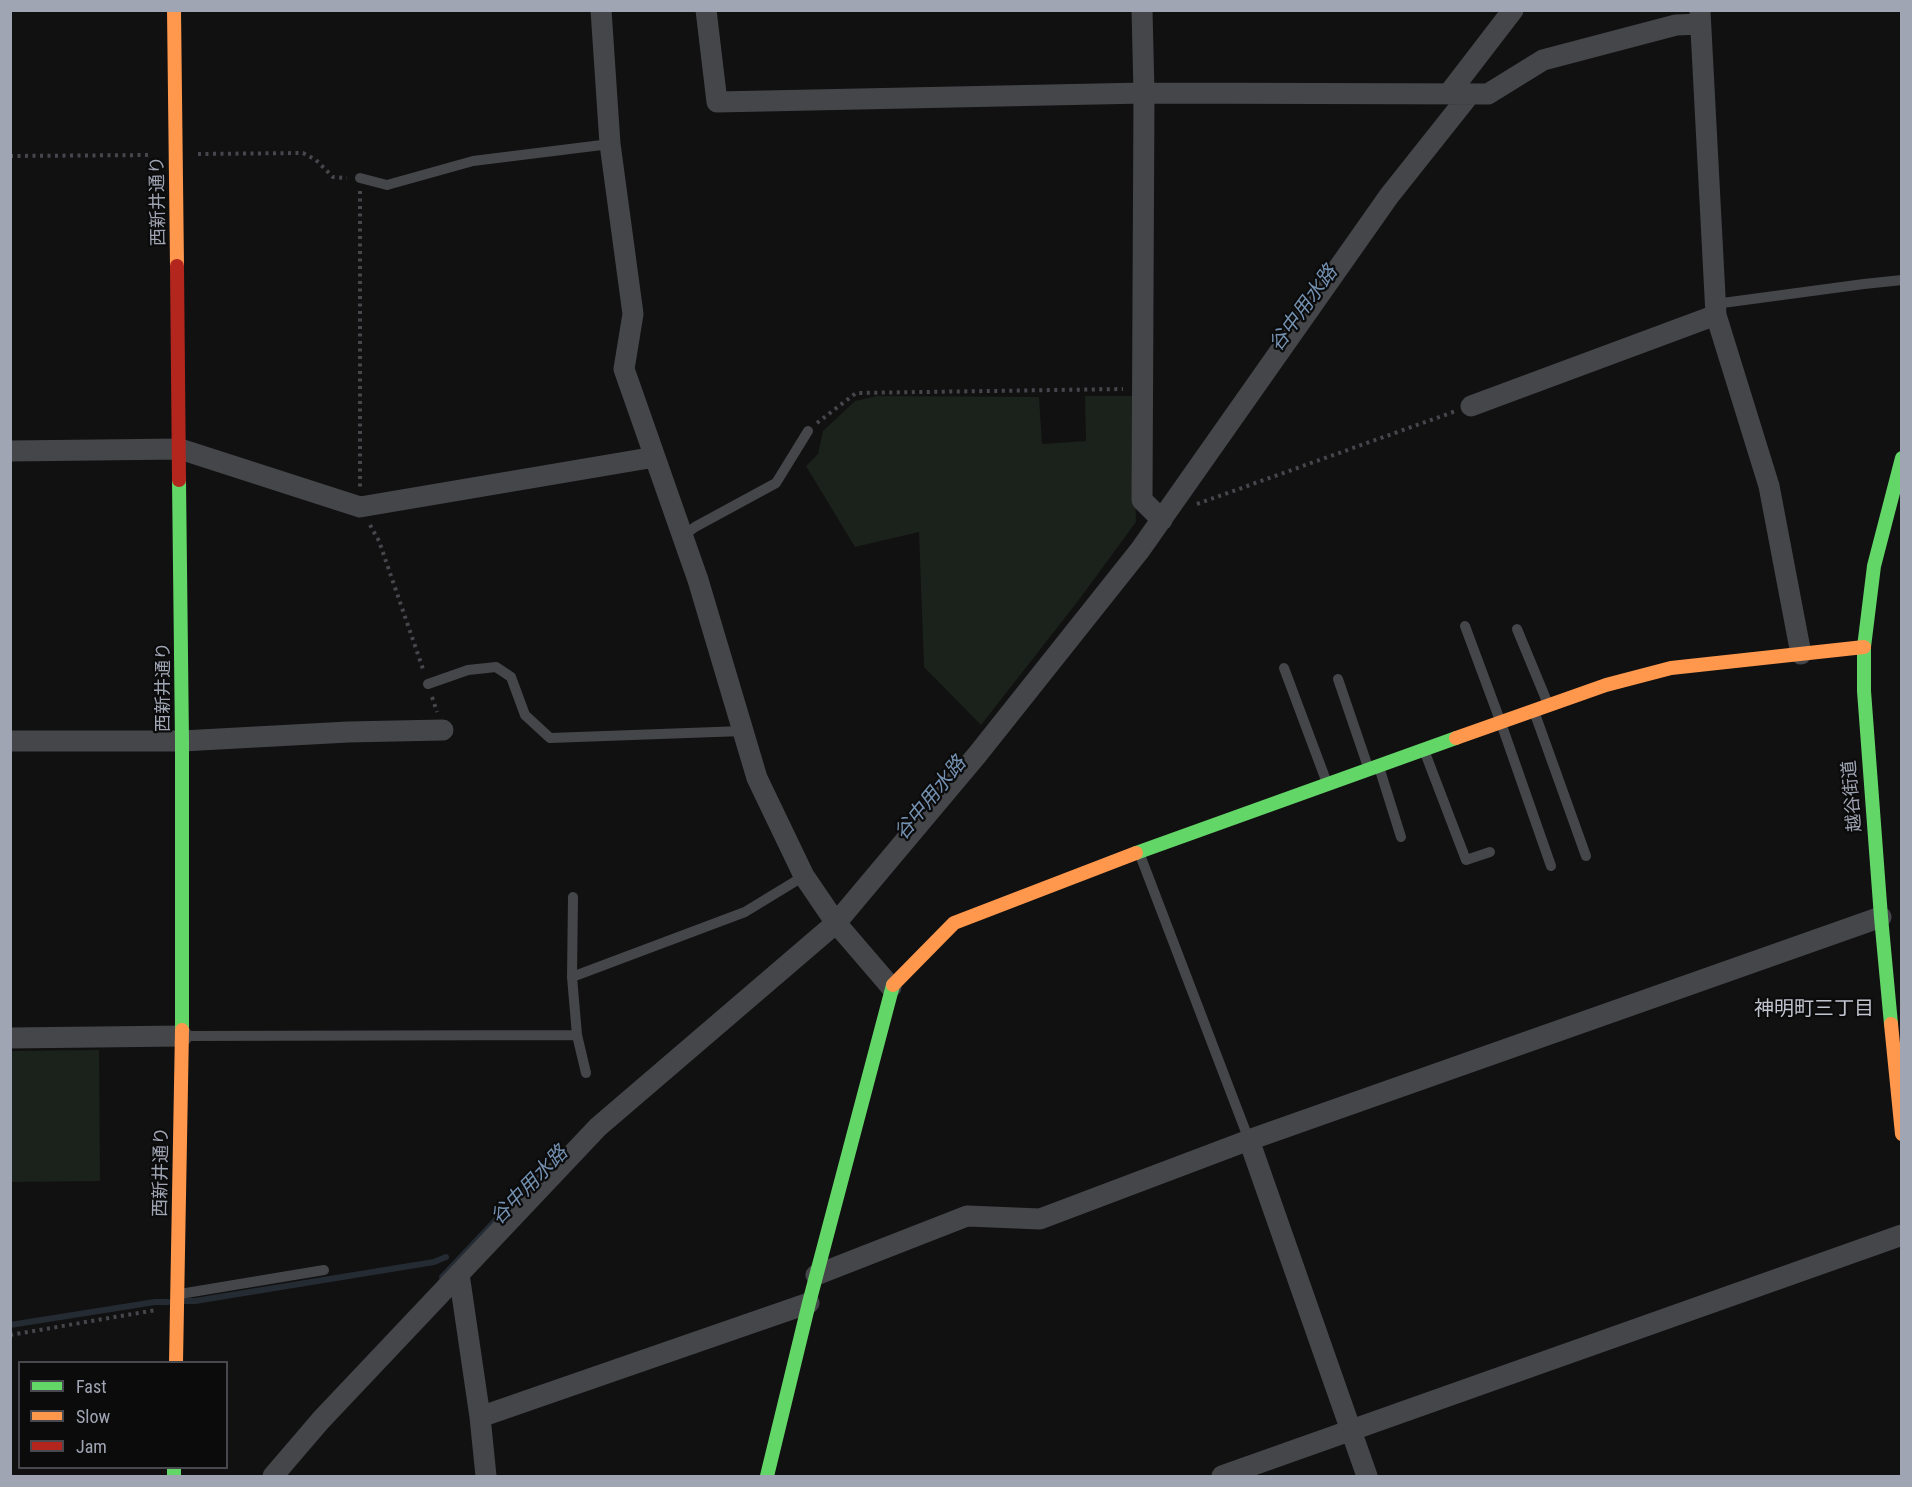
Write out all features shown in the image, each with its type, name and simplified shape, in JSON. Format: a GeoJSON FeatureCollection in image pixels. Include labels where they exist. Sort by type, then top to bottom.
{"type":"FeatureCollection","features":[{"type":"Feature","properties":{"kind":"street","name":"西新井通り"},"geometry":{"type":"LineString","coordinates":[[174,10],[182,741],[182,1036],[176,1361]]}},
{"type":"Feature","properties":{"kind":"street"},"geometry":{"type":"LineString","coordinates":[[601,10],[610,144],[633,314],[624,369],[698,580],[757,778],[804,876],[836,923],[891,987]]}},
{"type":"Feature","properties":{"kind":"street"},"geometry":{"type":"LineString","coordinates":[[706,10],[717,102],[1144,93],[1488,94],[1543,60],[1700,17],[1715,310],[1769,486],[1801,654]]}},
{"type":"Feature","properties":{"kind":"street"},"geometry":{"type":"LineString","coordinates":[[1142,10],[1144,93],[1142,500],[1162,520]]}},
{"type":"Feature","properties":{"kind":"street"},"geometry":{"type":"LineString","coordinates":[[273,1476],[321,1420],[597,1127],[836,923],[977,755],[1140,550],[1389,196],[1460,93],[1513,10]]}},
{"type":"Feature","properties":{"kind":"street"},"geometry":{"type":"LineString","coordinates":[[1470,406],[1715,310]]}},
{"type":"Feature","properties":{"kind":"street"},"geometry":{"type":"LineString","coordinates":[[10,451],[180,449],[360,507],[655,457]]}},
{"type":"Feature","properties":{"kind":"street","name":"越谷街道"},"geometry":{"type":"LineString","coordinates":[[1901,465],[1874,566],[1864,647],[1864,691],[1886,915],[1902,1134]]}},
{"type":"Feature","properties":{"kind":"street"},"geometry":{"type":"LineString","coordinates":[[767,1476],[816,1275],[891,987],[954,922],[1139,852],[1605,686],[1671,668],[1864,647]]}},
{"type":"Feature","properties":{"kind":"street"},"geometry":{"type":"LineString","coordinates":[[10,741],[182,741],[348,732],[443,730]]}},
{"type":"Feature","properties":{"kind":"street"},"geometry":{"type":"LineString","coordinates":[[816,1275],[967,1216],[1040,1219],[1248,1140],[1886,915]]}},
{"type":"Feature","properties":{"kind":"street"},"geometry":{"type":"LineString","coordinates":[[10,1038],[182,1036]]}},
{"type":"Feature","properties":{"kind":"street"},"geometry":{"type":"LineString","coordinates":[[1248,1140],[1367,1476]]}},
{"type":"Feature","properties":{"kind":"street"},"geometry":{"type":"LineString","coordinates":[[1222,1476],[1902,1235]]}},
{"type":"Feature","properties":{"kind":"street"},"geometry":{"type":"LineString","coordinates":[[459,1274],[480,1417],[486,1476]]}},
{"type":"Feature","properties":{"kind":"street"},"geometry":{"type":"LineString","coordinates":[[480,1417],[809,1303]]}},
{"type":"Feature","properties":{"kind":"lane"},"geometry":{"type":"LineString","coordinates":[[360,178],[387,184],[473,161],[610,144]]}},
{"type":"Feature","properties":{"kind":"lane"},"geometry":{"type":"LineString","coordinates":[[1715,310],[1864,284],[1902,280]]}},
{"type":"Feature","properties":{"kind":"lane"},"geometry":{"type":"LineString","coordinates":[[683,536],[695,527],[776,483],[808,430]]}},
{"type":"Feature","properties":{"kind":"lane"},"geometry":{"type":"LineString","coordinates":[[1465,627],[1551,866]]}},
{"type":"Feature","properties":{"kind":"lane"},"geometry":{"type":"LineString","coordinates":[[1517,629],[1548,706]]}},
{"type":"Feature","properties":{"kind":"lane"},"geometry":{"type":"LineString","coordinates":[[429,684],[468,670],[496,667],[511,677],[525,715],[550,738],[743,731]]}},
{"type":"Feature","properties":{"kind":"lane"},"geometry":{"type":"LineString","coordinates":[[1284,668],[1328,784]]}},
{"type":"Feature","properties":{"kind":"lane"},"geometry":{"type":"LineString","coordinates":[[1338,680],[1401,837]]}},
{"type":"Feature","properties":{"kind":"lane"},"geometry":{"type":"LineString","coordinates":[[1533,711],[1586,856]]}},
{"type":"Feature","properties":{"kind":"lane"},"geometry":{"type":"LineString","coordinates":[[1424,750],[1466,860],[1490,852]]}},
{"type":"Feature","properties":{"kind":"lane"},"geometry":{"type":"LineString","coordinates":[[1139,852],[1248,1140]]}},
{"type":"Feature","properties":{"kind":"lane"},"geometry":{"type":"LineString","coordinates":[[572,977],[745,912],[804,876]]}},
{"type":"Feature","properties":{"kind":"lane"},"geometry":{"type":"LineString","coordinates":[[573,897],[572,977],[577,1035],[586,1073]]}},
{"type":"Feature","properties":{"kind":"lane"},"geometry":{"type":"LineString","coordinates":[[182,1036],[577,1035]]}},
{"type":"Feature","properties":{"kind":"lane"},"geometry":{"type":"LineString","coordinates":[[177,1300],[324,1270]]}},
{"type":"Feature","properties":{"kind":"path"},"geometry":{"type":"LineString","coordinates":[[10,156],[303,153],[316,160],[333,177],[360,178],[360,507],[379,541],[443,730]]}},
{"type":"Feature","properties":{"kind":"path"},"geometry":{"type":"LineString","coordinates":[[808,430],[856,393],[1142,388]]}},
{"type":"Feature","properties":{"kind":"path"},"geometry":{"type":"LineString","coordinates":[[1194,505],[1470,406]]}},
{"type":"Feature","properties":{"kind":"path"},"geometry":{"type":"LineString","coordinates":[[10,1335],[177,1300]]}},
{"type":"Feature","properties":{"kind":"shaded area"},"geometry":{"type":"Polygon","coordinates":[[[877,396],[1039,397],[1042,444],[1086,441],[1085,396],[1132,396],[1136,522],[1078,601],[981,725],[924,667],[919,532],[855,547],[806,466],[818,454],[823,431],[855,401],[877,396]]]}},
{"type":"Feature","properties":{"kind":"shaded area"},"geometry":{"type":"Polygon","coordinates":[[[99,1050],[100,1181],[11,1182],[11,1051],[99,1050]]]}},
{"type":"Feature","properties":{"kind":"waterway","name":"谷中用水路"},"geometry":{"type":"LineString","coordinates":[[442,1277],[542,1171]]}},
{"type":"Feature","properties":{"kind":"waterway"},"geometry":{"type":"LineString","coordinates":[[184,1301],[434,1262],[446,1257]]}},
{"type":"Feature","properties":{"kind":"waterway"},"geometry":{"type":"LineString","coordinates":[[10,1325],[155,1302],[168,1302]]}},
{"type":"Feature","properties":{"kind":"traffic: fast"},"geometry":{"type":"LineString","coordinates":[[1891,1024],[1864,691],[1864,647],[1874,566],[1902,458]]}},
{"type":"Feature","properties":{"kind":"traffic: fast"},"geometry":{"type":"LineString","coordinates":[[179,480],[182,1030]]}},
{"type":"Feature","properties":{"kind":"traffic: fast"},"geometry":{"type":"LineString","coordinates":[[1136,853],[1456,738]]}},
{"type":"Feature","properties":{"kind":"traffic: fast"},"geometry":{"type":"LineString","coordinates":[[767,1476],[809,1303],[893,985]]}},
{"type":"Feature","properties":{"kind":"traffic: fast"},"geometry":{"type":"LineString","coordinates":[[174,1469],[174,1476]]}},
{"type":"Feature","properties":{"kind":"traffic: slow"},"geometry":{"type":"LineString","coordinates":[[174,10],[177,266]]}},
{"type":"Feature","properties":{"kind":"traffic: slow"},"geometry":{"type":"LineString","coordinates":[[1456,738],[1606,685],[1671,668],[1864,647]]}},
{"type":"Feature","properties":{"kind":"traffic: slow"},"geometry":{"type":"LineString","coordinates":[[893,985],[954,923],[1136,853]]}},
{"type":"Feature","properties":{"kind":"traffic: slow"},"geometry":{"type":"LineString","coordinates":[[1891,1024],[1902,1134]]}},
{"type":"Feature","properties":{"kind":"traffic: slow"},"geometry":{"type":"LineString","coordinates":[[176,1361],[182,1030]]}},
{"type":"Feature","properties":{"kind":"traffic: jam"},"geometry":{"type":"LineString","coordinates":[[177,266],[179,480]]}},
{"type":"Feature","properties":{"kind":"district","name":"神明町三丁目"},"geometry":{"type":"Point","coordinates":[1814,1010]}}]}
